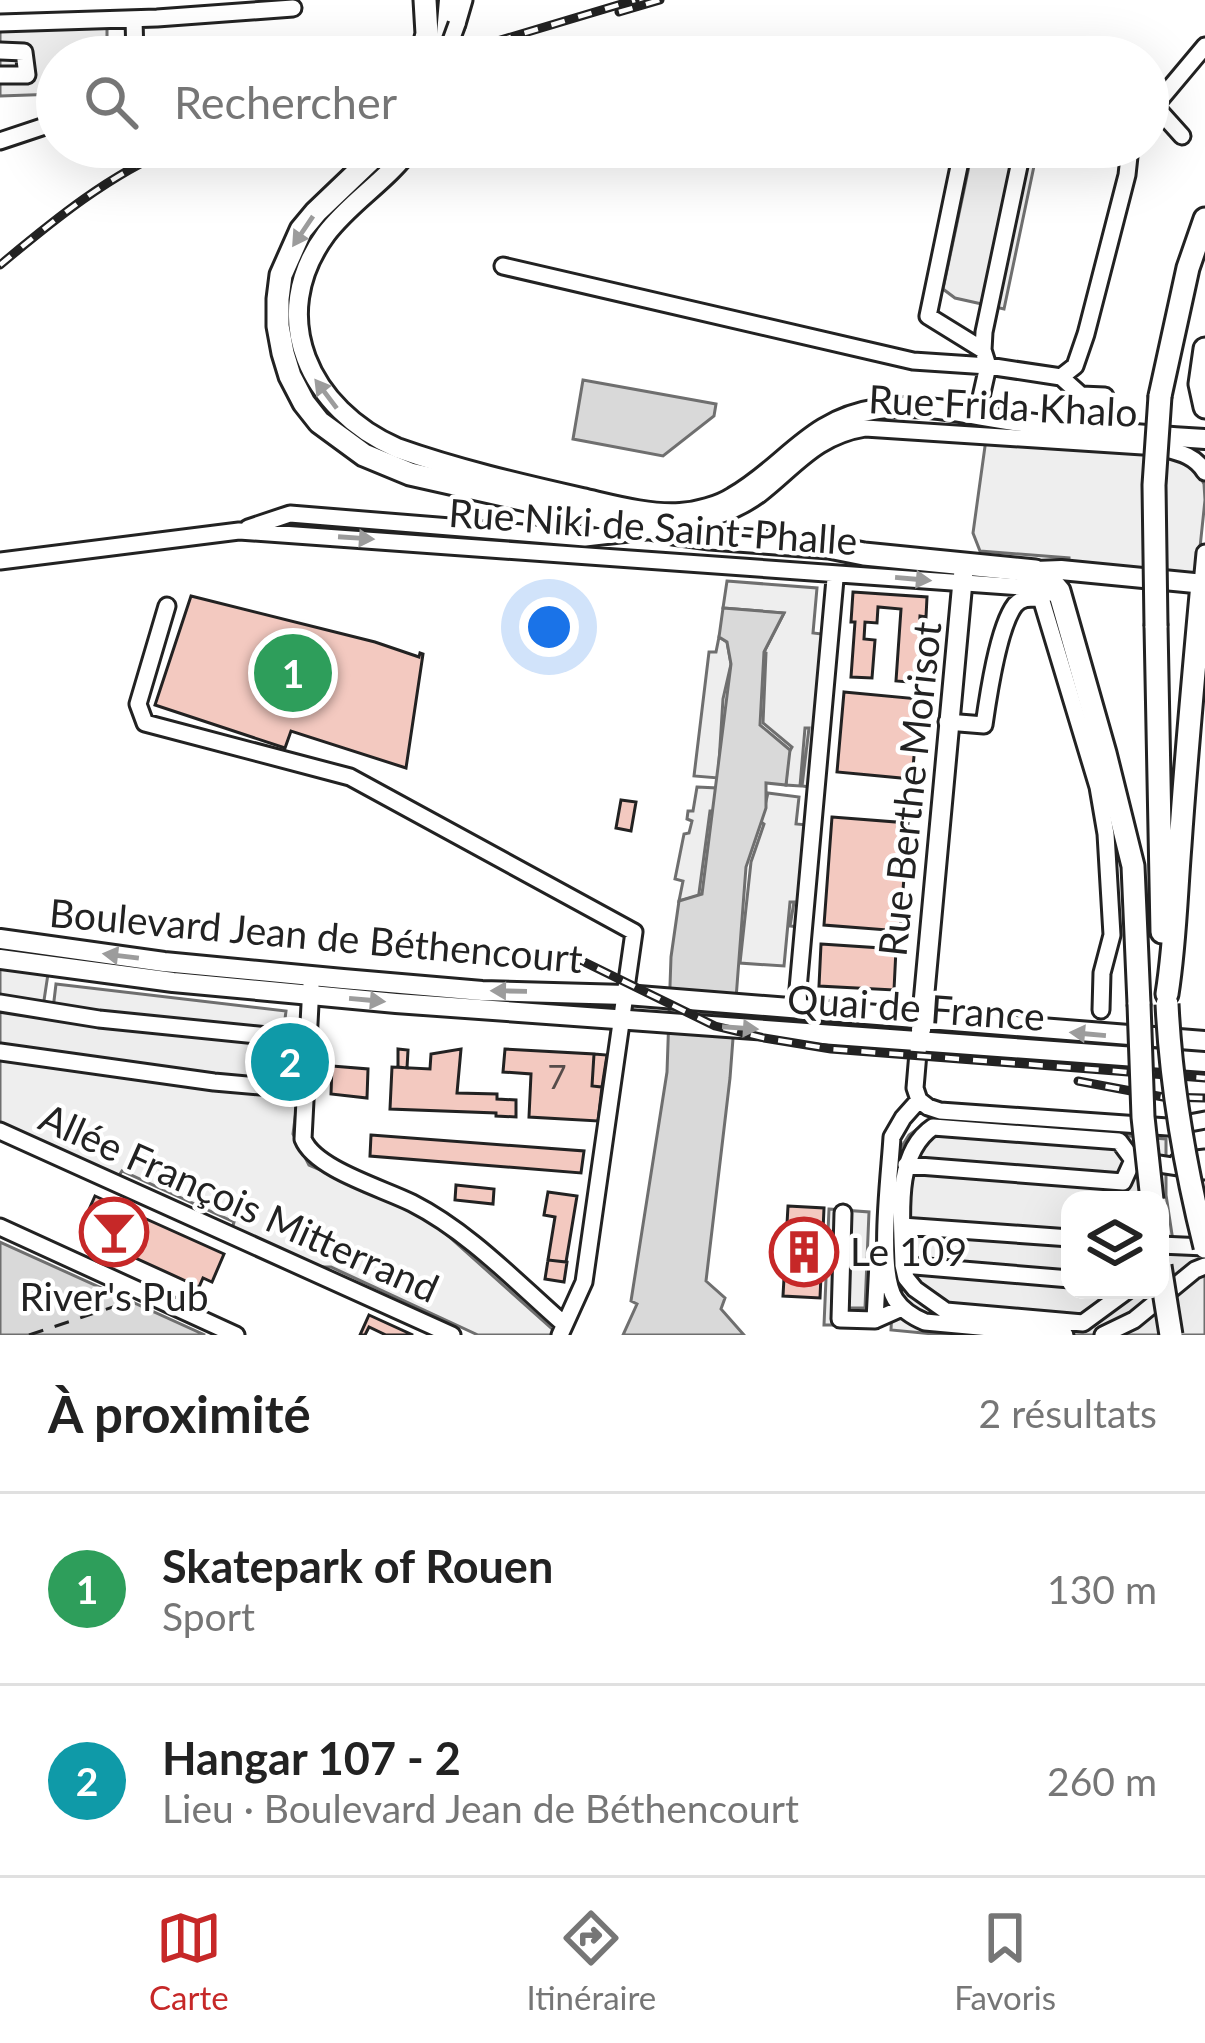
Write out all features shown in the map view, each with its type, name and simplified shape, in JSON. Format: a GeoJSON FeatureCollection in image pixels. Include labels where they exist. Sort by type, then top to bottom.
{"type":"FeatureCollection","features":[{"type":"Feature","properties":{"kind":"highway"},"geometry":{"type":"LineString","coordinates":[[425,0],[426,36]]}},
{"type":"Feature","properties":{"kind":"highway"},"geometry":{"type":"LineString","coordinates":[[362,168],[301,230],[281,275],[278,326],[290,376],[304,403],[320,422],[364,455],[410,474],[656,529],[829,547],[964,574],[1035,571],[1053,584],[1105,753],[1133,866],[1143,1117],[1151,1191]]}},
{"type":"Feature","properties":{"kind":"highway"},"geometry":{"type":"LineString","coordinates":[[1198,1247],[1171,1064],[1162,948],[1154,485],[1160,396],[1188,268],[1205,219]]}},
{"type":"Feature","properties":{"kind":"highway"},"geometry":{"type":"LineString","coordinates":[[1203,396],[1205,349]]}},
{"type":"Feature","properties":{"kind":"highway"},"geometry":{"type":"LineString","coordinates":[[1167,999],[1187,727],[1204,584]]}},
{"type":"Feature","properties":{"kind":"highway"},"geometry":{"type":"LineString","coordinates":[[1165,1299],[1171,1335]]}},
{"type":"Feature","properties":{"kind":"main road"},"geometry":{"type":"LineString","coordinates":[[448,0],[453,23],[450,36]]}},
{"type":"Feature","properties":{"kind":"main road","name":"Rue Frida Khalo"},"geometry":{"type":"LineString","coordinates":[[394,168],[344,213],[317,249],[302,289],[298,323],[308,367],[331,403],[362,430],[418,455],[605,503],[682,513],[731,499],[806,438],[856,413],[881,408],[1205,439]]}},
{"type":"Feature","properties":{"kind":"main road"},"geometry":{"type":"LineString","coordinates":[[1035,571],[1204,584]]}},
{"type":"Feature","properties":{"kind":"main road","name":"Rue Berthe Morisot"},"geometry":{"type":"LineString","coordinates":[[920,1041],[964,574]]}},
{"type":"Feature","properties":{"kind":"main road","name":"Boulevard Jean de Béthencourt"},"geometry":{"type":"LineString","coordinates":[[0,939],[311,986],[623,1019]]}},
{"type":"Feature","properties":{"kind":"main road","name":"Boulevard Jean de Béthencourt"},"geometry":{"type":"LineString","coordinates":[[0,958],[172,982],[626,995]]}},
{"type":"Feature","properties":{"kind":"main road","name":"Quai de France"},"geometry":{"type":"LineString","coordinates":[[626,995],[1205,1042]]}},
{"type":"Feature","properties":{"kind":"main road","name":"Quai de France"},"geometry":{"type":"LineString","coordinates":[[623,1019],[1205,1062]]}},
{"type":"Feature","properties":{"kind":"street"},"geometry":{"type":"LineString","coordinates":[[453,23],[464,0]]}},
{"type":"Feature","properties":{"kind":"street"},"geometry":{"type":"LineString","coordinates":[[0,23],[293,8]]}},
{"type":"Feature","properties":{"kind":"street"},"geometry":{"type":"LineString","coordinates":[[134,19],[134,36]]}},
{"type":"Feature","properties":{"kind":"street"},"geometry":{"type":"LineString","coordinates":[[1169,89],[1205,46]]}},
{"type":"Feature","properties":{"kind":"street"},"geometry":{"type":"LineString","coordinates":[[0,51],[24,52],[27,75],[0,75]]}},
{"type":"Feature","properties":{"kind":"street"},"geometry":{"type":"LineString","coordinates":[[1169,125],[1182,136]]}},
{"type":"Feature","properties":{"kind":"street"},"geometry":{"type":"LineString","coordinates":[[0,141],[36,129]]}},
{"type":"Feature","properties":{"kind":"street"},"geometry":{"type":"LineString","coordinates":[[959,168],[928,316],[986,358]]}},
{"type":"Feature","properties":{"kind":"street"},"geometry":{"type":"LineString","coordinates":[[977,415],[986,358],[984,332],[1018,168]]}},
{"type":"Feature","properties":{"kind":"street"},"geometry":{"type":"LineString","coordinates":[[1061,377],[1075,366],[1086,334],[1128,168]]}},
{"type":"Feature","properties":{"kind":"street"},"geometry":{"type":"LineString","coordinates":[[502,266],[913,361],[986,358],[1061,377],[1081,395],[1105,396],[1070,427]]}},
{"type":"Feature","properties":{"kind":"street","name":"Rue Frida Khalo"},"geometry":{"type":"LineString","coordinates":[[656,529],[734,510],[760,494],[802,455],[847,431],[885,428],[1158,447],[1188,454],[1205,472]]}},
{"type":"Feature","properties":{"kind":"street","name":"Rue Niki de Saint-Phalle"},"geometry":{"type":"LineString","coordinates":[[239,531],[290,514],[585,538],[656,529]]}},
{"type":"Feature","properties":{"kind":"street","name":"Rue Niki de Saint-Phalle"},"geometry":{"type":"LineString","coordinates":[[0,561],[239,531],[964,574],[1060,596]]}},
{"type":"Feature","properties":{"kind":"street"},"geometry":{"type":"LineString","coordinates":[[1204,584],[1205,554]]}},
{"type":"Feature","properties":{"kind":"street"},"geometry":{"type":"LineString","coordinates":[[799,1010],[836,579]]}},
{"type":"Feature","properties":{"kind":"street"},"geometry":{"type":"LineString","coordinates":[[947,722],[984,725],[1007,622],[1016,603],[1041,598],[1098,787],[1106,834],[1112,935],[1102,974],[1101,1010]]}},
{"type":"Feature","properties":{"kind":"street"},"geometry":{"type":"LineString","coordinates":[[167,606],[138,704],[145,723],[350,777],[634,932],[584,1282],[562,1329],[463,1236],[416,1205],[331,1166],[308,1150],[303,1138],[311,986]]}},
{"type":"Feature","properties":{"kind":"street"},"geometry":{"type":"LineString","coordinates":[[0,1003],[99,1019],[308,1040]]}},
{"type":"Feature","properties":{"kind":"street"},"geometry":{"type":"LineString","coordinates":[[920,1041],[915,1088],[928,1108],[1119,1125],[1168,1127],[1205,1120]]}},
{"type":"Feature","properties":{"kind":"street"},"geometry":{"type":"LineString","coordinates":[[0,1052],[304,1090]]}},
{"type":"Feature","properties":{"kind":"street"},"geometry":{"type":"LineString","coordinates":[[919,1100],[892,1137],[886,1271],[892,1294],[915,1318],[933,1324],[1065,1335]]}},
{"type":"Feature","properties":{"kind":"street"},"geometry":{"type":"LineString","coordinates":[[875,1320],[886,1137],[896,1127]]}},
{"type":"Feature","properties":{"kind":"street"},"geometry":{"type":"LineString","coordinates":[[1115,1299],[1083,1322],[946,1311],[915,1289],[903,1265],[902,1226],[906,1165],[917,1140],[933,1127],[1119,1142],[1133,1160],[1205,1171]]}},
{"type":"Feature","properties":{"kind":"street","name":"Allée François Mitterrand"},"geometry":{"type":"LineString","coordinates":[[0,1131],[452,1335]]}},
{"type":"Feature","properties":{"kind":"street"},"geometry":{"type":"LineString","coordinates":[[1133,1160],[1205,1158]]}},
{"type":"Feature","properties":{"kind":"street"},"geometry":{"type":"LineString","coordinates":[[906,1165],[1123,1182],[1133,1160]]}},
{"type":"Feature","properties":{"kind":"street"},"geometry":{"type":"LineString","coordinates":[[843,1213],[840,1319],[875,1320],[902,1308]]}},
{"type":"Feature","properties":{"kind":"street"},"geometry":{"type":"LineString","coordinates":[[902,1226],[1061,1237]]}},
{"type":"Feature","properties":{"kind":"street"},"geometry":{"type":"LineString","coordinates":[[0,1228],[163,1308],[236,1335]]}},
{"type":"Feature","properties":{"kind":"street"},"geometry":{"type":"LineString","coordinates":[[1169,1261],[1198,1247]]}},
{"type":"Feature","properties":{"kind":"street"},"geometry":{"type":"LineString","coordinates":[[903,1265],[1061,1278]]}},
{"type":"Feature","properties":{"kind":"street"},"geometry":{"type":"LineString","coordinates":[[1103,1335],[1134,1321],[1205,1266]]}},
{"type":"Feature","properties":{"kind":"shaded area"},"geometry":{"type":"Polygon","coordinates":[[[107,26],[107,36],[36,36],[36,95],[0,96],[0,28],[107,26]]]}},
{"type":"Feature","properties":{"kind":"shaded area"},"geometry":{"type":"Polygon","coordinates":[[[969,168],[1034,168],[1004,309],[955,298],[943,289],[969,168]]]}},
{"type":"Feature","properties":{"kind":"shaded area"},"geometry":{"type":"Polygon","coordinates":[[[583,380],[716,404],[714,416],[663,456],[573,439],[583,380]]]}},
{"type":"Feature","properties":{"kind":"shaded area"},"geometry":{"type":"Polygon","coordinates":[[[986,439],[1170,452],[1195,467],[1204,484],[1205,500],[1197,576],[1069,565],[1069,558],[980,551],[973,533],[986,439]]]}},
{"type":"Feature","properties":{"kind":"shaded area"},"geometry":{"type":"Polygon","coordinates":[[[727,581],[817,588],[813,633],[822,634],[810,787],[802,786],[809,728],[805,728],[800,786],[786,785],[792,747],[763,723],[764,652],[784,613],[723,608],[727,581]]]}},
{"type":"Feature","properties":{"kind":"shaded area"},"geometry":{"type":"Polygon","coordinates":[[[723,608],[784,613],[764,652],[760,725],[790,750],[786,785],[766,783],[766,808],[746,867],[730,1078],[706,1281],[725,1298],[721,1309],[744,1335],[623,1335],[637,1304],[631,1301],[667,1072],[671,957],[679,901],[702,894],[731,664],[727,642],[719,637],[723,608]]]}},
{"type":"Feature","properties":{"kind":"shaded area"},"geometry":{"type":"Polygon","coordinates":[[[719,637],[727,642],[731,664],[723,699],[718,778],[694,776],[709,652],[716,652],[719,637]]]}},
{"type":"Feature","properties":{"kind":"shaded area"},"geometry":{"type":"Polygon","coordinates":[[[697,787],[717,788],[714,811],[710,811],[702,895],[679,901],[683,881],[675,879],[697,787]]]}},
{"type":"Feature","properties":{"kind":"shaded area"},"geometry":{"type":"Polygon","coordinates":[[[768,793],[799,797],[796,824],[808,825],[799,927],[790,926],[794,902],[790,902],[784,966],[740,963],[751,862],[768,793]]]}},
{"type":"Feature","properties":{"kind":"shaded area"},"geometry":{"type":"Polygon","coordinates":[[[0,965],[48,974],[43,1007],[0,1001],[0,965]]]}},
{"type":"Feature","properties":{"kind":"shaded area"},"geometry":{"type":"Polygon","coordinates":[[[56,984],[286,1011],[283,1035],[53,1009],[56,984]]]}},
{"type":"Feature","properties":{"kind":"shaded area"},"geometry":{"type":"Polygon","coordinates":[[[0,1001],[302,1037],[298,1095],[0,1055],[0,1001]]]}},
{"type":"Feature","properties":{"kind":"shaded area"},"geometry":{"type":"Polygon","coordinates":[[[0,1055],[298,1095],[293,1134],[309,1165],[436,1225],[559,1335],[478,1335],[331,1267],[317,1267],[232,1229],[234,1222],[122,1171],[118,1177],[0,1123],[0,1055]]]}},
{"type":"Feature","properties":{"kind":"shaded area"},"geometry":{"type":"Polygon","coordinates":[[[927,1122],[1166,1139],[1166,1191],[1061,1191],[1061,1299],[1169,1299],[1169,1215],[1173,1241],[1205,1244],[1205,1335],[944,1335],[891,1330],[899,1151],[909,1135],[927,1122]]]}},
{"type":"Feature","properties":{"kind":"shaded area"},"geometry":{"type":"Polygon","coordinates":[[[829,1209],[869,1212],[865,1308],[846,1308],[845,1325],[824,1325],[829,1209]]]}},
{"type":"Feature","properties":{"kind":"shaded area"},"geometry":{"type":"Polygon","coordinates":[[[0,1242],[205,1335],[0,1335],[0,1242]]]}},
{"type":"Feature","properties":{"kind":"building"},"geometry":{"type":"Polygon","coordinates":[[[853,592],[927,597],[926,617],[920,616],[919,633],[924,634],[920,683],[896,681],[901,609],[878,607],[877,623],[865,622],[864,639],[875,640],[872,678],[851,677],[853,592]]]}},
{"type":"Feature","properties":{"kind":"building"},"geometry":{"type":"Polygon","coordinates":[[[191,596],[419,657],[423,654],[406,768],[291,731],[285,748],[155,705],[191,596]]]}},
{"type":"Feature","properties":{"kind":"building"},"geometry":{"type":"Polygon","coordinates":[[[844,692],[919,699],[912,779],[837,772],[844,692]]]}},
{"type":"Feature","properties":{"kind":"building"},"geometry":{"type":"Polygon","coordinates":[[[621,800],[636,802],[631,831],[616,828],[621,800]]]}},
{"type":"Feature","properties":{"kind":"building"},"geometry":{"type":"Polygon","coordinates":[[[832,817],[908,823],[900,931],[824,925],[832,817]]]}},
{"type":"Feature","properties":{"kind":"building"},"geometry":{"type":"Polygon","coordinates":[[[821,944],[896,949],[894,990],[819,986],[821,944]]]}},
{"type":"Feature","properties":{"kind":"building"},"geometry":{"type":"Polygon","coordinates":[[[398,1049],[408,1050],[407,1068],[398,1067],[398,1049]]]}},
{"type":"Feature","properties":{"kind":"building"},"geometry":{"type":"Polygon","coordinates":[[[461,1049],[457,1093],[497,1094],[497,1099],[516,1100],[516,1117],[390,1109],[392,1067],[430,1069],[431,1054],[461,1049]]]}},
{"type":"Feature","properties":{"kind":"building"},"geometry":{"type":"Polygon","coordinates":[[[505,1049],[594,1054],[592,1086],[602,1087],[598,1121],[529,1117],[531,1074],[503,1072],[505,1049]]]}},
{"type":"Feature","properties":{"kind":"building"},"geometry":{"type":"Polygon","coordinates":[[[594,1054],[607,1055],[602,1087],[592,1086],[594,1054]]]}},
{"type":"Feature","properties":{"kind":"building"},"geometry":{"type":"Polygon","coordinates":[[[332,1066],[368,1069],[367,1098],[331,1094],[332,1066]]]}},
{"type":"Feature","properties":{"kind":"building"},"geometry":{"type":"Polygon","coordinates":[[[371,1135],[584,1151],[581,1173],[370,1156],[371,1135]]]}},
{"type":"Feature","properties":{"kind":"building"},"geometry":{"type":"Polygon","coordinates":[[[456,1185],[494,1189],[493,1204],[455,1200],[456,1185]]]}},
{"type":"Feature","properties":{"kind":"building"},"geometry":{"type":"Polygon","coordinates":[[[548,1192],[577,1196],[566,1262],[548,1260],[555,1217],[544,1215],[548,1192]]]}},
{"type":"Feature","properties":{"kind":"building"},"geometry":{"type":"Polygon","coordinates":[[[95,1196],[224,1254],[212,1282],[203,1278],[199,1287],[85,1235],[95,1196]]]}},
{"type":"Feature","properties":{"kind":"building","name":"Le 109"},"geometry":{"type":"Polygon","coordinates":[[[788,1206],[824,1208],[820,1298],[783,1296],[788,1206]]]}},
{"type":"Feature","properties":{"kind":"building"},"geometry":{"type":"Polygon","coordinates":[[[548,1260],[567,1262],[564,1282],[545,1279],[548,1260]]]}},
{"type":"Feature","properties":{"kind":"building"},"geometry":{"type":"Polygon","coordinates":[[[369,1315],[413,1335],[386,1335],[369,1327],[360,1335],[369,1315]]]}},
{"type":"Feature","properties":{"kind":"ferry route"},"geometry":{"type":"LineString","coordinates":[[29,1335],[125,1303]]}},
{"type":"Feature","properties":{"kind":"railway"},"geometry":{"type":"LineString","coordinates":[[514,36],[635,0]]}},
{"type":"Feature","properties":{"kind":"railway"},"geometry":{"type":"LineString","coordinates":[[619,12],[660,0]]}},
{"type":"Feature","properties":{"kind":"railway"},"geometry":{"type":"LineString","coordinates":[[0,265],[62,215],[134,168]]}},
{"type":"Feature","properties":{"kind":"railway"},"geometry":{"type":"LineString","coordinates":[[572,956],[715,1026],[764,1038],[831,1049],[1205,1078]]}},
{"type":"Feature","properties":{"kind":"railway"},"geometry":{"type":"LineString","coordinates":[[1078,1081],[1163,1097],[1205,1098]]}},
{"type":"Feature","properties":{"kind":"place","name":"Skatepark of Rouen"},"geometry":{"type":"Point","coordinates":[293,673]}},
{"type":"Feature","properties":{"kind":"place","name":"Hangar 107 - 2"},"geometry":{"type":"Point","coordinates":[290,1062]}},
{"type":"Feature","properties":{"kind":"place","name":"River's Pub"},"geometry":{"type":"Point","coordinates":[114,1232]}},
{"type":"Feature","properties":{"kind":"place","name":"Le 109"},"geometry":{"type":"Point","coordinates":[804,1252]}}]}
